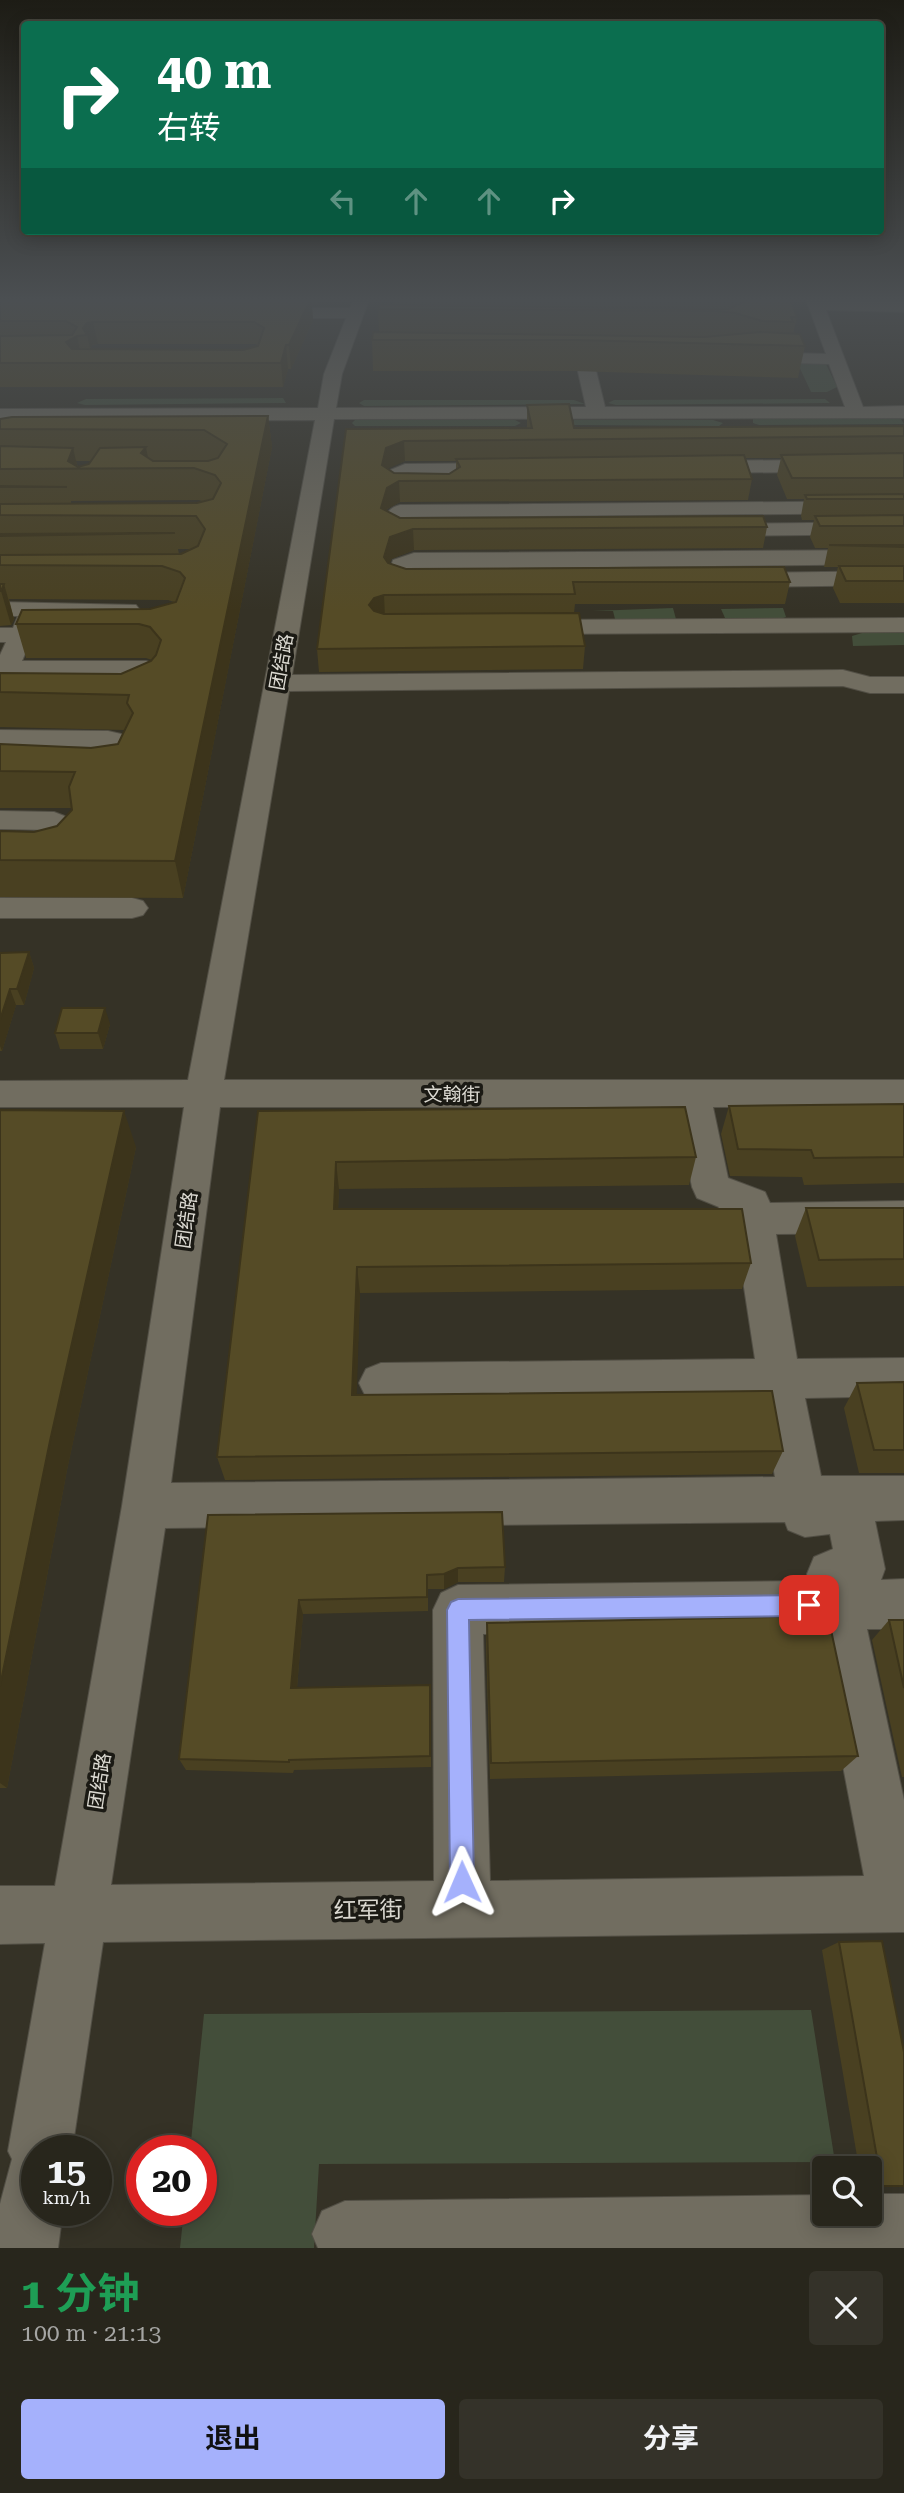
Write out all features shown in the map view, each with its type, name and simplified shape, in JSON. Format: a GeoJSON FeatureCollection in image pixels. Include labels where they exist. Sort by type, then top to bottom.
{"type":"FeatureCollection","features":[{"type":"Feature","properties":{"kind":"street"},"geometry":{"type":"LineString","coordinates":[[38,415],[48,402]]}},
{"type":"Feature","properties":{"kind":"street","name":"团结路"},"geometry":{"type":"LineString","coordinates":[[42,2135],[145,1506],[204,1093],[328,402]]}},
{"type":"Feature","properties":{"kind":"street"},"geometry":{"type":"LineString","coordinates":[[594,402],[597,413]]}},
{"type":"Feature","properties":{"kind":"street"},"geometry":{"type":"LineString","coordinates":[[852,402],[856,412]]}},
{"type":"Feature","properties":{"kind":"street"},"geometry":{"type":"LineString","coordinates":[[726,412],[825,652]]}},
{"type":"Feature","properties":{"kind":"street"},"geometry":{"type":"LineString","coordinates":[[0,415],[904,412]]}},
{"type":"Feature","properties":{"kind":"street"},"geometry":{"type":"LineString","coordinates":[[685,476],[751,475],[904,465]]}},
{"type":"Feature","properties":{"kind":"street"},"geometry":{"type":"LineString","coordinates":[[405,470],[524,477],[395,485],[395,475],[405,470]]}},
{"type":"Feature","properties":{"kind":"street"},"geometry":{"type":"LineString","coordinates":[[751,475],[904,482]]}},
{"type":"Feature","properties":{"kind":"street"},"geometry":{"type":"LineString","coordinates":[[565,485],[575,544]]}},
{"type":"Feature","properties":{"kind":"street"},"geometry":{"type":"LineString","coordinates":[[904,507],[765,508],[575,544],[407,582],[398,578],[401,563],[414,560],[575,544],[774,530],[904,528]]}},
{"type":"Feature","properties":{"kind":"street"},"geometry":{"type":"LineString","coordinates":[[904,557],[785,558],[575,544],[401,531],[395,528],[396,516],[400,511],[575,544],[794,580],[904,578]]}},
{"type":"Feature","properties":{"kind":"street"},"geometry":{"type":"LineString","coordinates":[[39,599],[11,635],[4,683],[133,668],[146,669],[152,674],[149,690],[140,695],[115,699]]}},
{"type":"Feature","properties":{"kind":"street"},"geometry":{"type":"LineString","coordinates":[[0,609],[39,599],[155,610]]}},
{"type":"Feature","properties":{"kind":"street"},"geometry":{"type":"LineString","coordinates":[[587,616],[598,680]]}},
{"type":"Feature","properties":{"kind":"street"},"geometry":{"type":"LineString","coordinates":[[508,627],[587,616],[825,652],[870,685],[904,685]]}},
{"type":"Feature","properties":{"kind":"street"},"geometry":{"type":"LineString","coordinates":[[278,683],[598,680],[825,652],[904,625]]}},
{"type":"Feature","properties":{"kind":"street"},"geometry":{"type":"LineString","coordinates":[[11,635],[88,634]]}},
{"type":"Feature","properties":{"kind":"street"},"geometry":{"type":"LineString","coordinates":[[0,738],[107,739],[120,742],[125,750],[120,765],[100,773],[0,771]]}},
{"type":"Feature","properties":{"kind":"street"},"geometry":{"type":"LineString","coordinates":[[0,820],[54,821],[65,826],[68,842],[63,852],[51,856],[0,856]]}},
{"type":"Feature","properties":{"kind":"street","name":"文翰街"},"geometry":{"type":"LineString","coordinates":[[0,1094],[904,1093]]}},
{"type":"Feature","properties":{"kind":"street"},"geometry":{"type":"LineString","coordinates":[[692,1094],[711,1186],[751,1203],[805,1514],[849,1510],[861,1569],[831,1574],[901,1904]]}},
{"type":"Feature","properties":{"kind":"street"},"geometry":{"type":"LineString","coordinates":[[699,1219],[904,1217]]}},
{"type":"Feature","properties":{"kind":"street"},"geometry":{"type":"LineString","coordinates":[[381,1383],[904,1377]]}},
{"type":"Feature","properties":{"kind":"street"},"geometry":{"type":"LineString","coordinates":[[145,1506],[904,1498]]}},
{"type":"Feature","properties":{"kind":"street"},"geometry":{"type":"LineString","coordinates":[[462,1909],[458,1610],[904,1604]]}},
{"type":"Feature","properties":{"kind":"street","name":"红军街"},"geometry":{"type":"LineString","coordinates":[[0,1915],[901,1904]]}},
{"type":"Feature","properties":{"kind":"street"},"geometry":{"type":"LineString","coordinates":[[25,2248],[29,2226]]}},
{"type":"Feature","properties":{"kind":"street"},"geometry":{"type":"LineString","coordinates":[[345,2234],[904,2226]]}},
{"type":"Feature","properties":{"kind":"lane"},"geometry":{"type":"LineString","coordinates":[[0,908],[132,908]]}},
{"type":"Feature","properties":{"kind":"green space"},"geometry":{"type":"Polygon","coordinates":[[[285,402],[286,403],[85,405],[77,403],[285,402]]]}},
{"type":"Feature","properties":{"kind":"green space"},"geometry":{"type":"Polygon","coordinates":[[[579,402],[585,404],[364,406],[359,403],[579,402]]]}},
{"type":"Feature","properties":{"kind":"green space"},"geometry":{"type":"Polygon","coordinates":[[[829,402],[830,403],[616,405],[608,403],[829,402]]]}},
{"type":"Feature","properties":{"kind":"green space"},"geometry":{"type":"Polygon","coordinates":[[[753,419],[901,419],[904,424],[759,425],[753,423],[753,419]]]}},
{"type":"Feature","properties":{"kind":"green space"},"geometry":{"type":"Polygon","coordinates":[[[355,420],[515,420],[521,423],[515,426],[355,426],[352,423],[355,420]]]}},
{"type":"Feature","properties":{"kind":"green space"},"geometry":{"type":"Polygon","coordinates":[[[574,420],[713,420],[723,423],[719,426],[573,425],[574,420]]]}},
{"type":"Feature","properties":{"kind":"green space"},"geometry":{"type":"Polygon","coordinates":[[[673,608],[676,619],[615,619],[613,611],[592,611],[673,608]]]}},
{"type":"Feature","properties":{"kind":"green space"},"geometry":{"type":"Polygon","coordinates":[[[783,608],[786,617],[783,618],[725,618],[721,609],[783,608]]]}},
{"type":"Feature","properties":{"kind":"green space"},"geometry":{"type":"Polygon","coordinates":[[[862,633],[904,633],[904,645],[853,646],[852,636],[862,633]]]}},
{"type":"Feature","properties":{"kind":"green space"},"geometry":{"type":"Polygon","coordinates":[[[811,2010],[834,2156],[812,2156],[812,2162],[319,2164],[314,2248],[180,2248],[182,2226],[217,2226],[217,2135],[192,2135],[204,2014],[811,2010]]]}},
{"type":"Feature","properties":{"kind":"building"},"geometry":{"type":"Polygon","coordinates":[[[569,404],[574,428],[904,426],[904,436],[404,441],[386,448],[382,465],[394,473],[449,474],[460,467],[456,459],[744,455],[752,479],[399,481],[387,488],[381,508],[400,518],[763,516],[767,527],[413,529],[390,537],[384,557],[388,563],[406,569],[784,567],[790,582],[573,582],[575,594],[384,595],[374,598],[369,605],[374,611],[384,614],[579,613],[585,646],[317,649],[346,429],[532,428],[527,405],[569,404]]]}},
{"type":"Feature","properties":{"kind":"building"},"geometry":{"type":"Polygon","coordinates":[[[268,416],[175,861],[0,860],[0,831],[34,832],[57,826],[72,810],[69,787],[75,772],[0,771],[0,744],[91,748],[118,744],[133,713],[127,703],[129,695],[0,692],[0,673],[121,674],[151,661],[161,640],[150,627],[139,624],[16,624],[22,610],[150,609],[176,602],[185,578],[180,572],[162,566],[0,565],[0,555],[181,554],[198,546],[205,529],[196,516],[0,515],[0,504],[197,503],[213,499],[221,483],[215,475],[194,468],[0,469],[0,446],[73,448],[68,461],[78,467],[89,464],[100,448],[146,447],[141,453],[153,461],[208,461],[218,458],[227,444],[204,430],[0,429],[0,419],[268,416]]]}},
{"type":"Feature","properties":{"kind":"building"},"geometry":{"type":"Polygon","coordinates":[[[904,453],[904,478],[792,478],[781,455],[904,453]]]}},
{"type":"Feature","properties":{"kind":"building"},"geometry":{"type":"Polygon","coordinates":[[[0,486],[67,487],[0,487],[0,486]]]}},
{"type":"Feature","properties":{"kind":"building"},"geometry":{"type":"Polygon","coordinates":[[[904,494],[904,499],[807,499],[805,495],[904,494]]]}},
{"type":"Feature","properties":{"kind":"building"},"geometry":{"type":"Polygon","coordinates":[[[904,515],[904,526],[820,526],[815,516],[904,515]]]}},
{"type":"Feature","properties":{"kind":"building"},"geometry":{"type":"Polygon","coordinates":[[[175,533],[0,536],[0,534],[175,533]]]}},
{"type":"Feature","properties":{"kind":"building"},"geometry":{"type":"Polygon","coordinates":[[[829,545],[904,545],[904,547],[829,545]]]}},
{"type":"Feature","properties":{"kind":"building"},"geometry":{"type":"Polygon","coordinates":[[[839,566],[904,566],[904,581],[846,581],[839,566]]]}},
{"type":"Feature","properties":{"kind":"building"},"geometry":{"type":"Polygon","coordinates":[[[29,952],[17,989],[10,989],[0,1020],[0,953],[29,952]]]}},
{"type":"Feature","properties":{"kind":"building"},"geometry":{"type":"Polygon","coordinates":[[[62,1008],[105,1008],[98,1033],[55,1033],[62,1008]]]}},
{"type":"Feature","properties":{"kind":"building"},"geometry":{"type":"Polygon","coordinates":[[[904,1104],[904,1157],[814,1158],[811,1150],[738,1149],[729,1106],[904,1104]]]}},
{"type":"Feature","properties":{"kind":"building"},"geometry":{"type":"Polygon","coordinates":[[[685,1107],[696,1157],[336,1162],[334,1209],[742,1209],[751,1263],[357,1267],[352,1395],[772,1391],[783,1451],[217,1457],[258,1111],[685,1107]]]}},
{"type":"Feature","properties":{"kind":"building"},"geometry":{"type":"Polygon","coordinates":[[[0,1110],[124,1111],[50,1441],[0,1686],[0,1110]]]}},
{"type":"Feature","properties":{"kind":"building"},"geometry":{"type":"Polygon","coordinates":[[[806,1208],[904,1208],[904,1259],[819,1260],[806,1208]]]}},
{"type":"Feature","properties":{"kind":"building"},"geometry":{"type":"Polygon","coordinates":[[[904,1382],[904,1450],[874,1450],[857,1383],[904,1382]]]}},
{"type":"Feature","properties":{"kind":"building"},"geometry":{"type":"Polygon","coordinates":[[[502,1512],[505,1567],[458,1568],[444,1574],[427,1575],[427,1597],[299,1600],[291,1688],[430,1685],[430,1756],[289,1762],[179,1759],[208,1515],[502,1512]]]}},
{"type":"Feature","properties":{"kind":"building"},"geometry":{"type":"Polygon","coordinates":[[[828,1616],[858,1756],[491,1763],[487,1623],[828,1616]]]}},
{"type":"Feature","properties":{"kind":"building"},"geometry":{"type":"Polygon","coordinates":[[[889,1620],[904,1620],[904,1688],[889,1620]]]}},
{"type":"Feature","properties":{"kind":"building"},"geometry":{"type":"Polygon","coordinates":[[[882,1941],[904,2052],[904,2186],[882,2186],[882,2156],[877,2156],[839,1942],[882,1941]]]}},
{"type":"Feature","properties":{"kind":"route"},"geometry":{"type":"LineString","coordinates":[[462,1882],[458,1610],[809,1605]]}}]}
